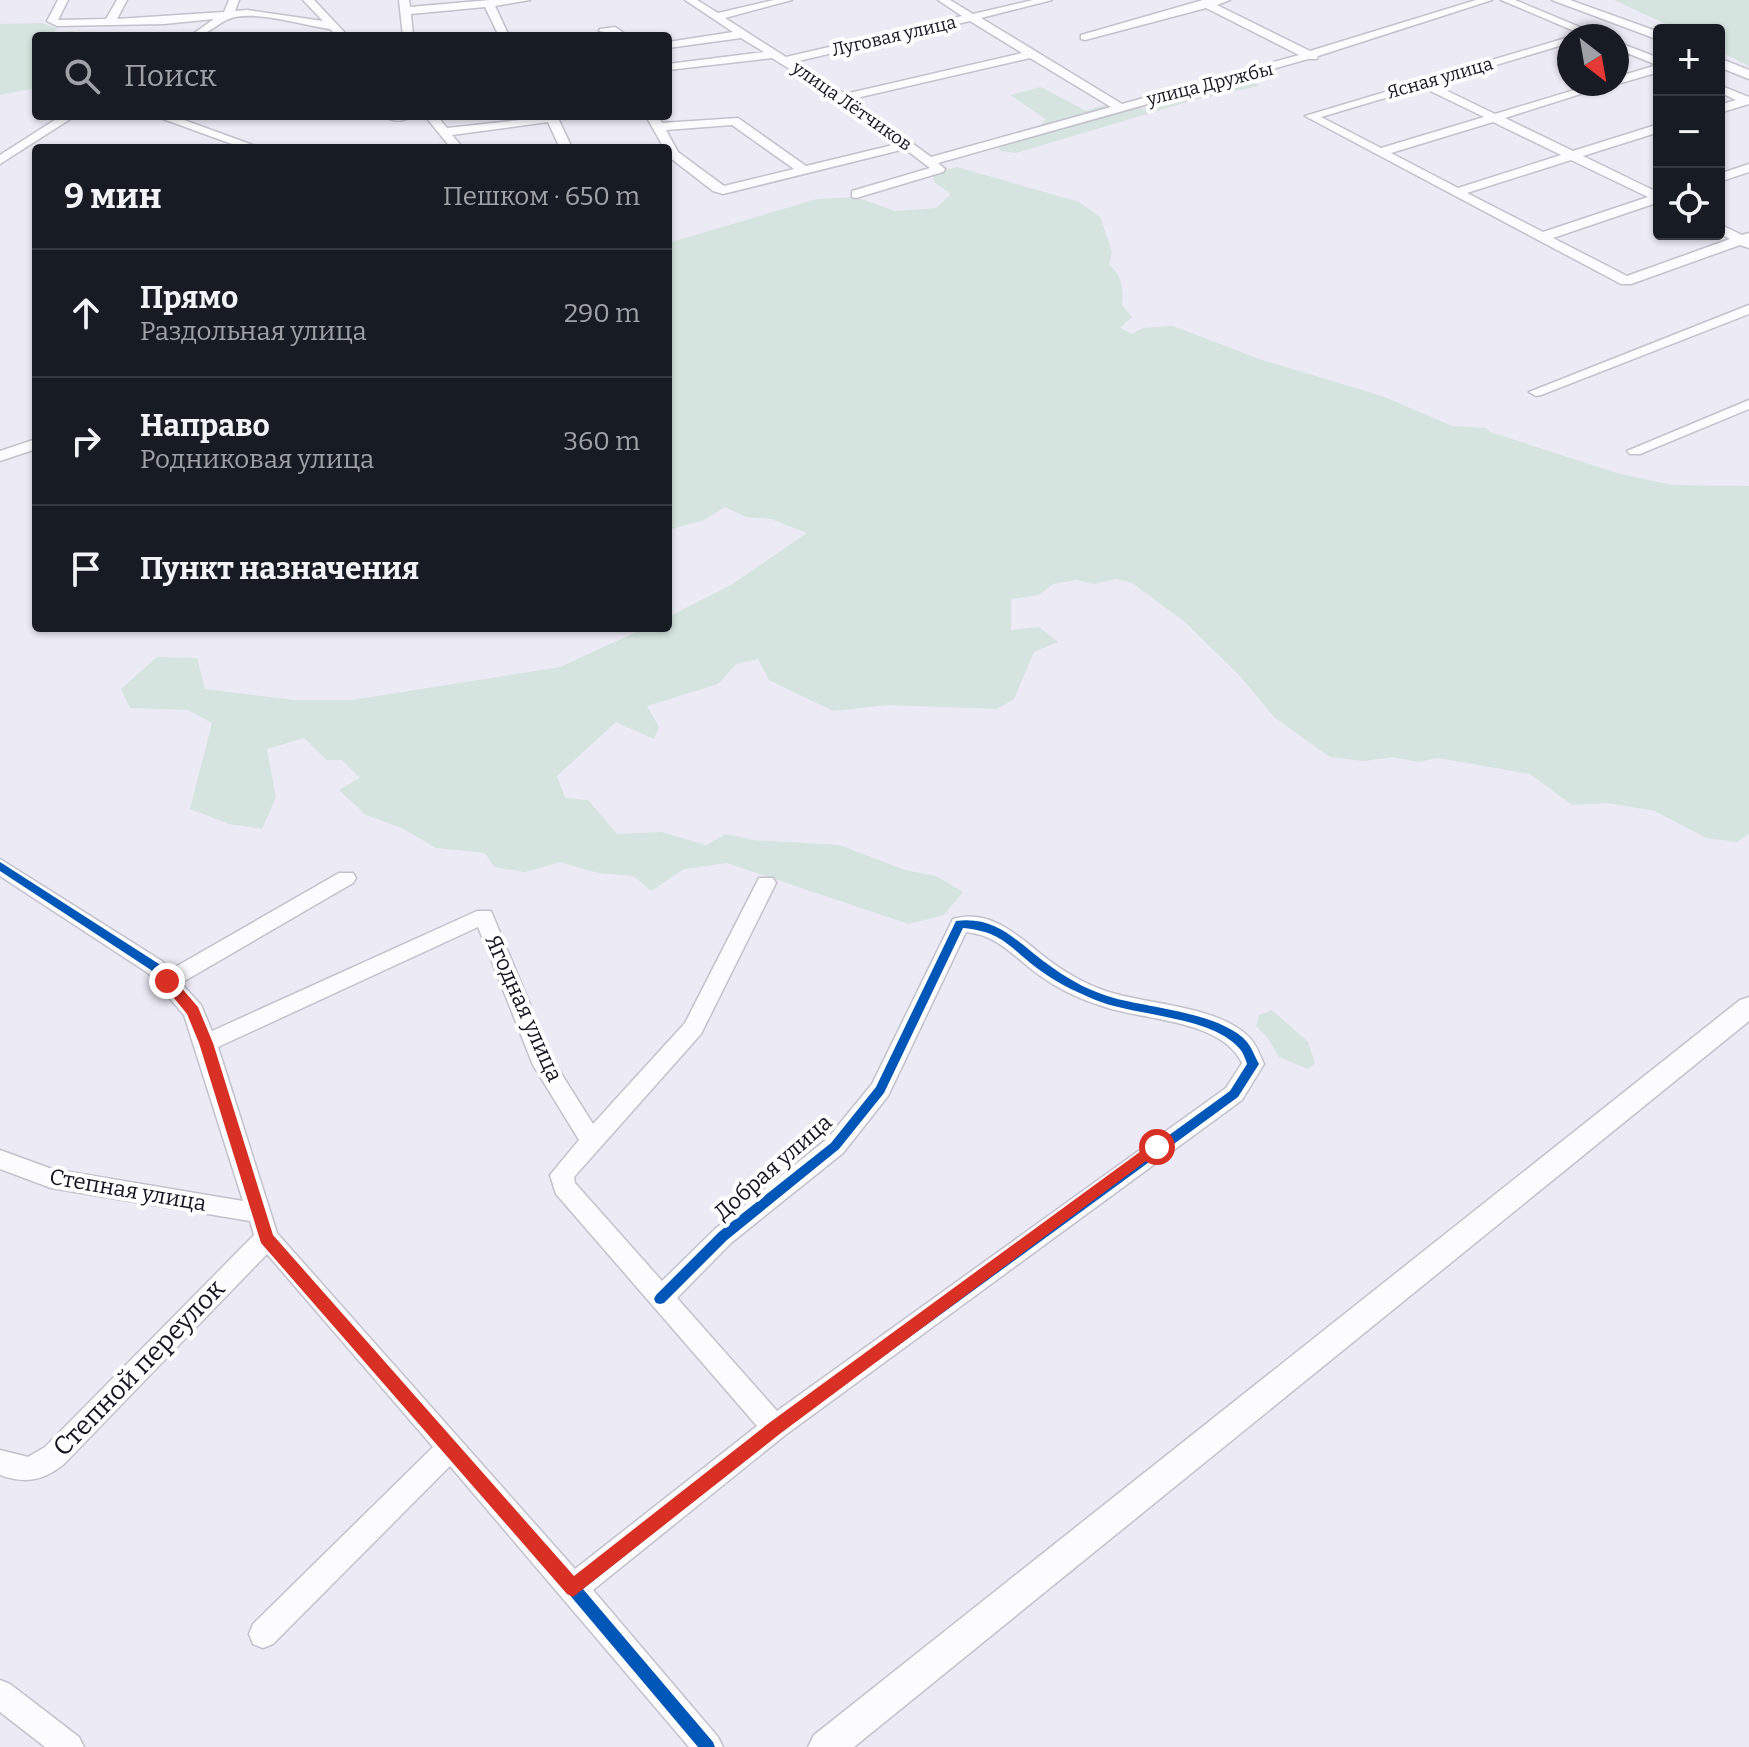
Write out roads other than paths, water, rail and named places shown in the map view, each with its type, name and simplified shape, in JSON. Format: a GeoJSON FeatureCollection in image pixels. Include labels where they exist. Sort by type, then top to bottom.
{"type":"FeatureCollection","features":[{"type":"Feature","properties":{"kind":"main road"},"geometry":{"type":"LineString","coordinates":[[1558,0],[1653,34]]}},
{"type":"Feature","properties":{"kind":"main road"},"geometry":{"type":"LineString","coordinates":[[1725,65],[1749,75]]}},
{"type":"Feature","properties":{"kind":"main road"},"geometry":{"type":"LineString","coordinates":[[826,1747],[1749,1007]]}},
{"type":"Feature","properties":{"kind":"street"},"geometry":{"type":"LineString","coordinates":[[63,0],[52,21],[57,23],[247,13],[332,26]]}},
{"type":"Feature","properties":{"kind":"street"},"geometry":{"type":"LineString","coordinates":[[110,22],[122,0]]}},
{"type":"Feature","properties":{"kind":"street"},"geometry":{"type":"LineString","coordinates":[[201,32],[228,15],[234,0]]}},
{"type":"Feature","properties":{"kind":"street"},"geometry":{"type":"LineString","coordinates":[[308,0],[339,32]]}},
{"type":"Feature","properties":{"kind":"street"},"geometry":{"type":"LineString","coordinates":[[408,32],[405,6],[525,0]]}},
{"type":"Feature","properties":{"kind":"street","name":"улица Лётчиков"},"geometry":{"type":"LineString","coordinates":[[690,0],[843,98],[939,169],[856,194]]}},
{"type":"Feature","properties":{"kind":"street"},"geometry":{"type":"LineString","coordinates":[[716,17],[787,0]]}},
{"type":"Feature","properties":{"kind":"street"},"geometry":{"type":"LineString","coordinates":[[943,0],[1118,106]]}},
{"type":"Feature","properties":{"kind":"street","name":"Луговая улица"},"geometry":{"type":"LineString","coordinates":[[787,60],[1047,0]]}},
{"type":"Feature","properties":{"kind":"street"},"geometry":{"type":"LineString","coordinates":[[1085,37],[1202,2],[1225,0]]}},
{"type":"Feature","properties":{"kind":"street","name":"улица Дружбы"},"geometry":{"type":"LineString","coordinates":[[930,161],[1118,106],[1313,57],[1487,0]]}},
{"type":"Feature","properties":{"kind":"street"},"geometry":{"type":"LineString","coordinates":[[1506,0],[1563,24]]}},
{"type":"Feature","properties":{"kind":"street"},"geometry":{"type":"LineString","coordinates":[[1202,2],[1313,57]]}},
{"type":"Feature","properties":{"kind":"street"},"geometry":{"type":"LineString","coordinates":[[489,4],[502,32]]}},
{"type":"Feature","properties":{"kind":"street"},"geometry":{"type":"LineString","coordinates":[[604,31],[618,32]]}},
{"type":"Feature","properties":{"kind":"street"},"geometry":{"type":"LineString","coordinates":[[672,44],[743,34]]}},
{"type":"Feature","properties":{"kind":"street","name":"Ясная улица"},"geometry":{"type":"LineString","coordinates":[[1381,152],[1311,116],[1557,44]]}},
{"type":"Feature","properties":{"kind":"street"},"geometry":{"type":"LineString","coordinates":[[1629,51],[1653,62]]}},
{"type":"Feature","properties":{"kind":"street"},"geometry":{"type":"LineString","coordinates":[[672,67],[775,54]]}},
{"type":"Feature","properties":{"kind":"street"},"geometry":{"type":"LineString","coordinates":[[843,98],[1032,54]]}},
{"type":"Feature","properties":{"kind":"street"},"geometry":{"type":"LineString","coordinates":[[1629,76],[1653,67]]}},
{"type":"Feature","properties":{"kind":"street"},"geometry":{"type":"LineString","coordinates":[[1423,83],[1653,195]]}},
{"type":"Feature","properties":{"kind":"street"},"geometry":{"type":"LineString","coordinates":[[1725,91],[1748,101]]}},
{"type":"Feature","properties":{"kind":"street"},"geometry":{"type":"LineString","coordinates":[[1381,152],[1566,96]]}},
{"type":"Feature","properties":{"kind":"street"},"geometry":{"type":"LineString","coordinates":[[1725,107],[1748,101]]}},
{"type":"Feature","properties":{"kind":"street"},"geometry":{"type":"LineString","coordinates":[[0,160],[63,120]]}},
{"type":"Feature","properties":{"kind":"street"},"geometry":{"type":"LineString","coordinates":[[173,120],[243,144]]}},
{"type":"Feature","properties":{"kind":"street"},"geometry":{"type":"LineString","coordinates":[[434,120],[454,144]]}},
{"type":"Feature","properties":{"kind":"street"},"geometry":{"type":"LineString","coordinates":[[445,132],[537,120]]}},
{"type":"Feature","properties":{"kind":"street"},"geometry":{"type":"LineString","coordinates":[[553,120],[564,144]]}},
{"type":"Feature","properties":{"kind":"street"},"geometry":{"type":"LineString","coordinates":[[667,144],[655,122],[734,121],[805,171]]}},
{"type":"Feature","properties":{"kind":"street"},"geometry":{"type":"LineString","coordinates":[[1457,192],[1653,130]]}},
{"type":"Feature","properties":{"kind":"street"},"geometry":{"type":"LineString","coordinates":[[672,152],[723,190],[907,145]]}},
{"type":"Feature","properties":{"kind":"street"},"geometry":{"type":"LineString","coordinates":[[21,147],[32,151]]}},
{"type":"Feature","properties":{"kind":"street"},"geometry":{"type":"LineString","coordinates":[[1381,152],[1626,281],[1746,240]]}},
{"type":"Feature","properties":{"kind":"street"},"geometry":{"type":"LineString","coordinates":[[1725,176],[1749,168]]}},
{"type":"Feature","properties":{"kind":"street"},"geometry":{"type":"LineString","coordinates":[[1542,237],[1653,200]]}},
{"type":"Feature","properties":{"kind":"street"},"geometry":{"type":"LineString","coordinates":[[1725,231],[1746,240]]}},
{"type":"Feature","properties":{"kind":"street"},"geometry":{"type":"LineString","coordinates":[[1536,392],[1749,309]]}},
{"type":"Feature","properties":{"kind":"street"},"geometry":{"type":"LineString","coordinates":[[1635,451],[1749,404]]}},
{"type":"Feature","properties":{"kind":"street"},"geometry":{"type":"LineString","coordinates":[[0,456],[32,445]]}},
{"type":"Feature","properties":{"kind":"street"},"geometry":{"type":"LineString","coordinates":[[0,866],[155,967],[193,1011],[206,1043],[267,1238],[708,1747]]}},
{"type":"Feature","properties":{"kind":"street"},"geometry":{"type":"LineString","coordinates":[[167,981],[346,878]]}},
{"type":"Feature","properties":{"kind":"street"},"geometry":{"type":"LineString","coordinates":[[573,1588],[775,1428],[564,1187],[562,1175],[693,1028],[766,883]]}},
{"type":"Feature","properties":{"kind":"street","name":"Ягодная улица"},"geometry":{"type":"LineString","coordinates":[[206,1043],[484,916],[544,1065],[591,1140]]}},
{"type":"Feature","properties":{"kind":"street","name":"Добрая улица"},"geometry":{"type":"LineString","coordinates":[[660,1299],[723,1236],[835,1146],[880,1090],[960,924],[987,925],[1015,940],[1043,967],[1092,995],[1128,1007],[1207,1023],[1241,1042],[1253,1064],[1234,1094],[775,1428]]}},
{"type":"Feature","properties":{"kind":"street","name":"Степная улица"},"geometry":{"type":"LineString","coordinates":[[0,1159],[51,1178],[259,1213]]}},
{"type":"Feature","properties":{"kind":"street","name":"Степной переулок"},"geometry":{"type":"LineString","coordinates":[[0,1462],[19,1470],[39,1468],[54,1456],[267,1238]]}},
{"type":"Feature","properties":{"kind":"street"},"geometry":{"type":"LineString","coordinates":[[263,1634],[449,1449]]}},
{"type":"Feature","properties":{"kind":"street"},"geometry":{"type":"LineString","coordinates":[[0,1694],[69,1747]]}}]}
